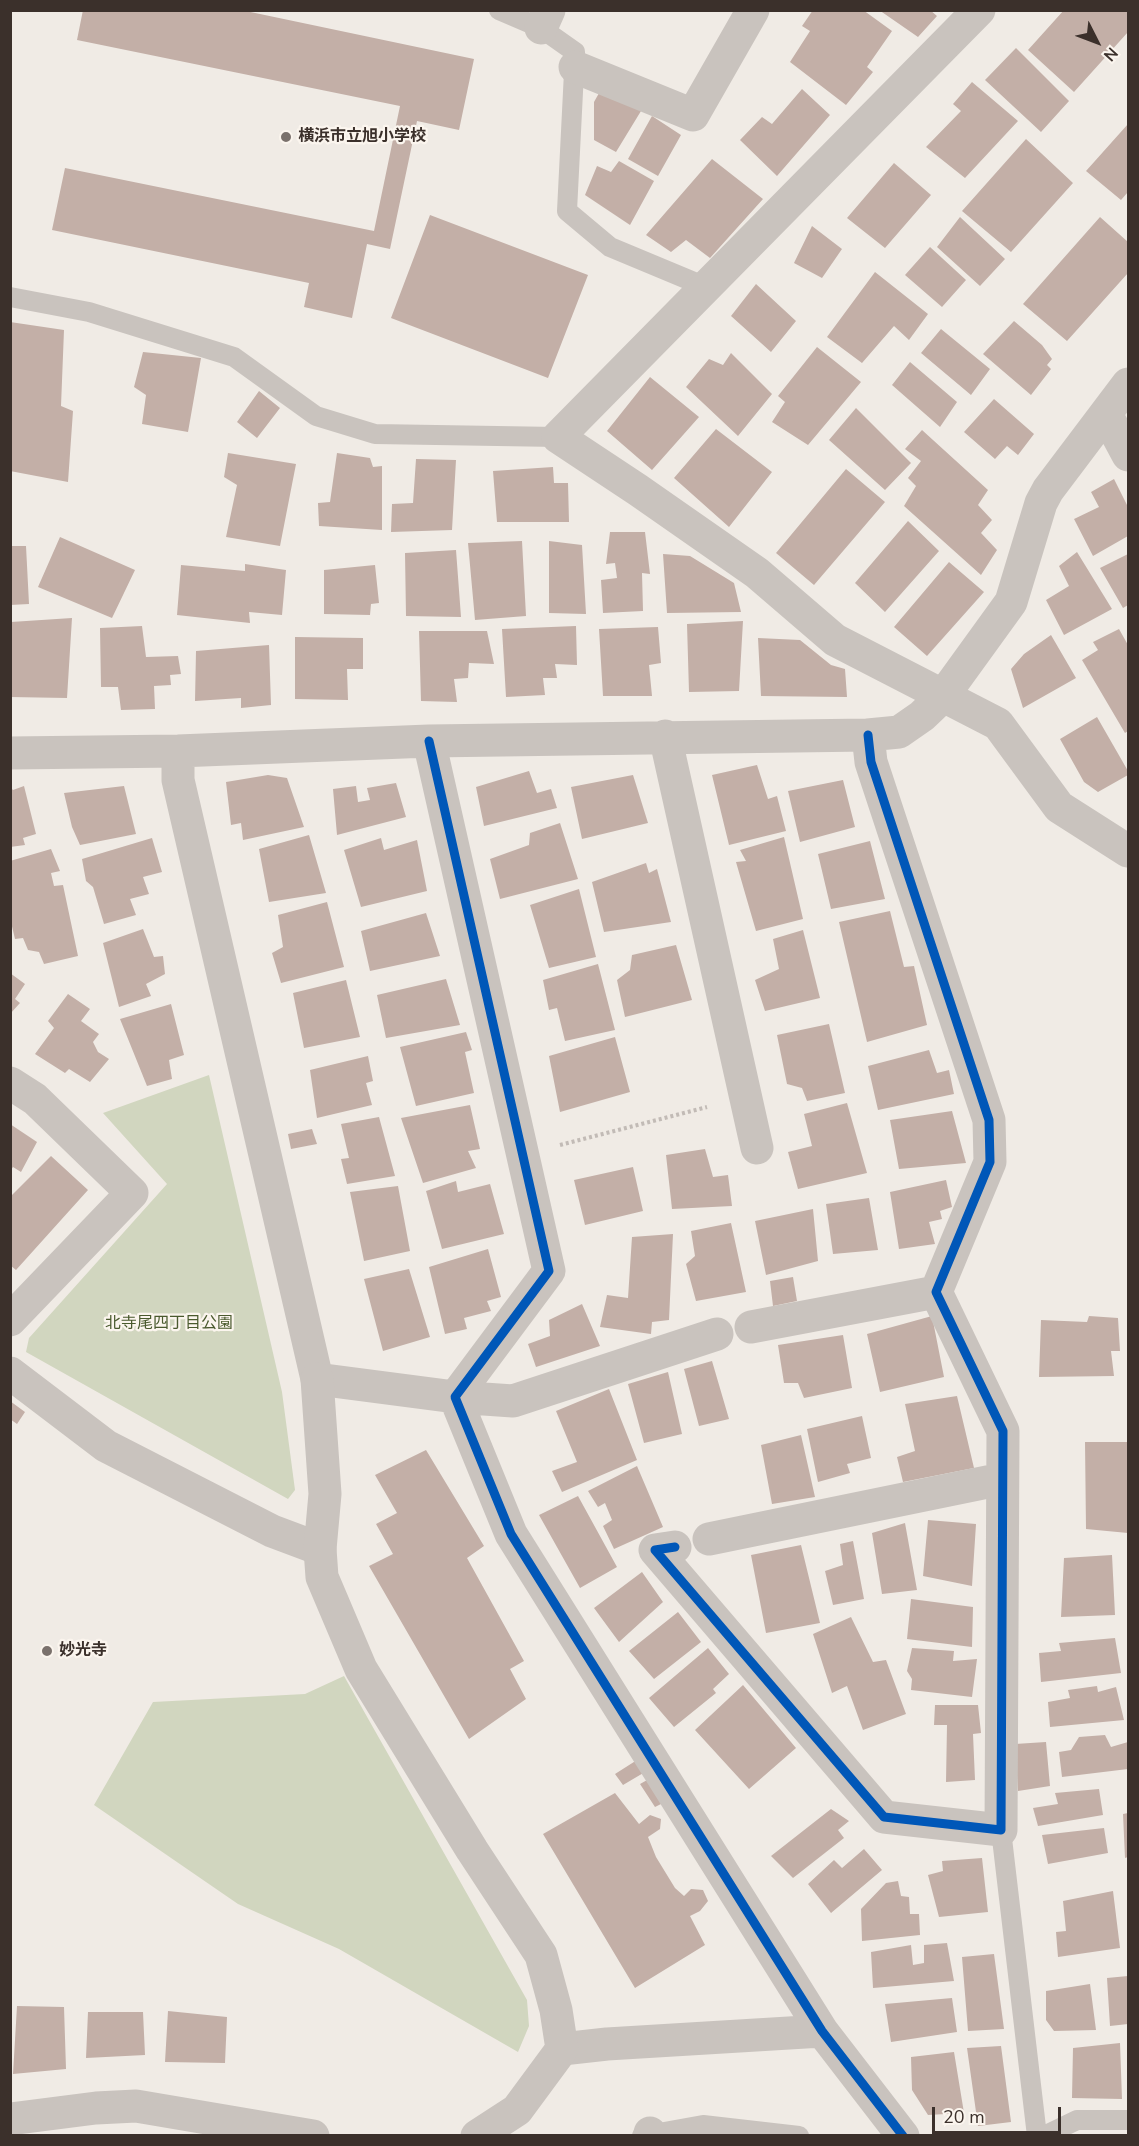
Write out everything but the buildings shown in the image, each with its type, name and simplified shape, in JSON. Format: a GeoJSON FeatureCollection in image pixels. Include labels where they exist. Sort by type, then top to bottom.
{"type":"FeatureCollection","features":[{"type":"Feature","properties":{"kind":"street"},"geometry":{"type":"LineString","coordinates":[[574,67],[693,115],[753,10]]}},
{"type":"Feature","properties":{"kind":"street"},"geometry":{"type":"LineString","coordinates":[[979,10],[558,437],[757,573],[835,640],[998,724],[1059,807],[1128,851]]}},
{"type":"Feature","properties":{"kind":"street"},"geometry":{"type":"LineString","coordinates":[[10,753],[178,751],[429,741],[664,736],[868,735],[899,732],[922,716],[943,696],[1011,602],[1041,503],[1048,490],[1128,384]]}},
{"type":"Feature","properties":{"kind":"street"},"geometry":{"type":"LineString","coordinates":[[1106,414],[1128,455]]}},
{"type":"Feature","properties":{"kind":"street"},"geometry":{"type":"LineString","coordinates":[[675,1547],[655,1551],[884,1817],[1001,1830],[1003,1431],[936,1292],[990,1162],[989,1120],[871,762],[868,735]]}},
{"type":"Feature","properties":{"kind":"street"},"geometry":{"type":"LineString","coordinates":[[664,736],[757,1148]]}},
{"type":"Feature","properties":{"kind":"street"},"geometry":{"type":"LineString","coordinates":[[429,741],[549,1271],[455,1397]]}},
{"type":"Feature","properties":{"kind":"street"},"geometry":{"type":"LineString","coordinates":[[178,751],[178,780],[317,1379],[325,1494],[320,1549],[322,1577],[361,1669],[472,1850],[541,1954],[556,2010],[562,2049],[517,2110],[477,2136]]}},
{"type":"Feature","properties":{"kind":"street"},"geometry":{"type":"LineString","coordinates":[[10,1083],[35,1099],[132,1193],[10,1320]]}},
{"type":"Feature","properties":{"kind":"street"},"geometry":{"type":"LineString","coordinates":[[751,1328],[936,1292]]}},
{"type":"Feature","properties":{"kind":"street"},"geometry":{"type":"LineString","coordinates":[[317,1379],[455,1397],[513,1401],[717,1334]]}},
{"type":"Feature","properties":{"kind":"street"},"geometry":{"type":"LineString","coordinates":[[10,1373],[106,1446],[272,1531],[320,1549]]}},
{"type":"Feature","properties":{"kind":"street"},"geometry":{"type":"LineString","coordinates":[[455,1397],[511,1534],[822,2031],[903,2136]]}},
{"type":"Feature","properties":{"kind":"street"},"geometry":{"type":"LineString","coordinates":[[709,1539],[1002,1479]]}},
{"type":"Feature","properties":{"kind":"street"},"geometry":{"type":"LineString","coordinates":[[562,2049],[607,2044],[822,2031]]}},
{"type":"Feature","properties":{"kind":"street"},"geometry":{"type":"LineString","coordinates":[[10,2119],[96,2108],[136,2106],[313,2136]]}},
{"type":"Feature","properties":{"kind":"lane"},"geometry":{"type":"LineString","coordinates":[[499,10],[545,19],[575,52],[567,211],[610,248],[706,287]]}},
{"type":"Feature","properties":{"kind":"lane"},"geometry":{"type":"LineString","coordinates":[[10,297],[89,312],[234,357],[316,416],[375,434],[558,437]]}},
{"type":"Feature","properties":{"kind":"lane"},"geometry":{"type":"LineString","coordinates":[[1001,1830],[1037,2136]]}},
{"type":"Feature","properties":{"kind":"lane"},"geometry":{"type":"LineString","coordinates":[[1044,2136],[1077,2120],[1128,2120]]}},
{"type":"Feature","properties":{"kind":"lane"},"geometry":{"type":"LineString","coordinates":[[648,2135],[703,2125],[800,2136]]}},
{"type":"Feature","properties":{"kind":"path"},"geometry":{"type":"LineString","coordinates":[[522,1155],[746,1097]]}},
{"type":"Feature","properties":{"kind":"green space","name":"北寺尾四丁目公園"},"geometry":{"type":"Polygon","coordinates":[[[209,1075],[282,1392],[295,1490],[288,1499],[26,1352],[29,1338],[167,1184],[103,1113],[209,1075]]]}},
{"type":"Feature","properties":{"kind":"green space"},"geometry":{"type":"Polygon","coordinates":[[[344,1676],[527,2000],[529,2026],[518,2052],[339,1949],[238,1904],[94,1805],[153,1702],[305,1694],[344,1676]]]}},
{"type":"Feature","properties":{"kind":"cycle path"},"geometry":{"type":"LineString","coordinates":[[675,1547],[655,1550],[884,1817],[1001,1830],[1003,1431],[936,1292],[990,1162],[989,1120],[871,762],[868,735]]}},
{"type":"Feature","properties":{"kind":"cycle path"},"geometry":{"type":"LineString","coordinates":[[429,741],[549,1271],[455,1397],[511,1534],[822,2031],[903,2136]]}},
{"type":"Feature","properties":{"kind":"place","name":"横浜市立旭小学校"},"geometry":{"type":"Point","coordinates":[286,137]}},
{"type":"Feature","properties":{"kind":"place","name":"妙光寺"},"geometry":{"type":"Point","coordinates":[47,1651]}}]}
